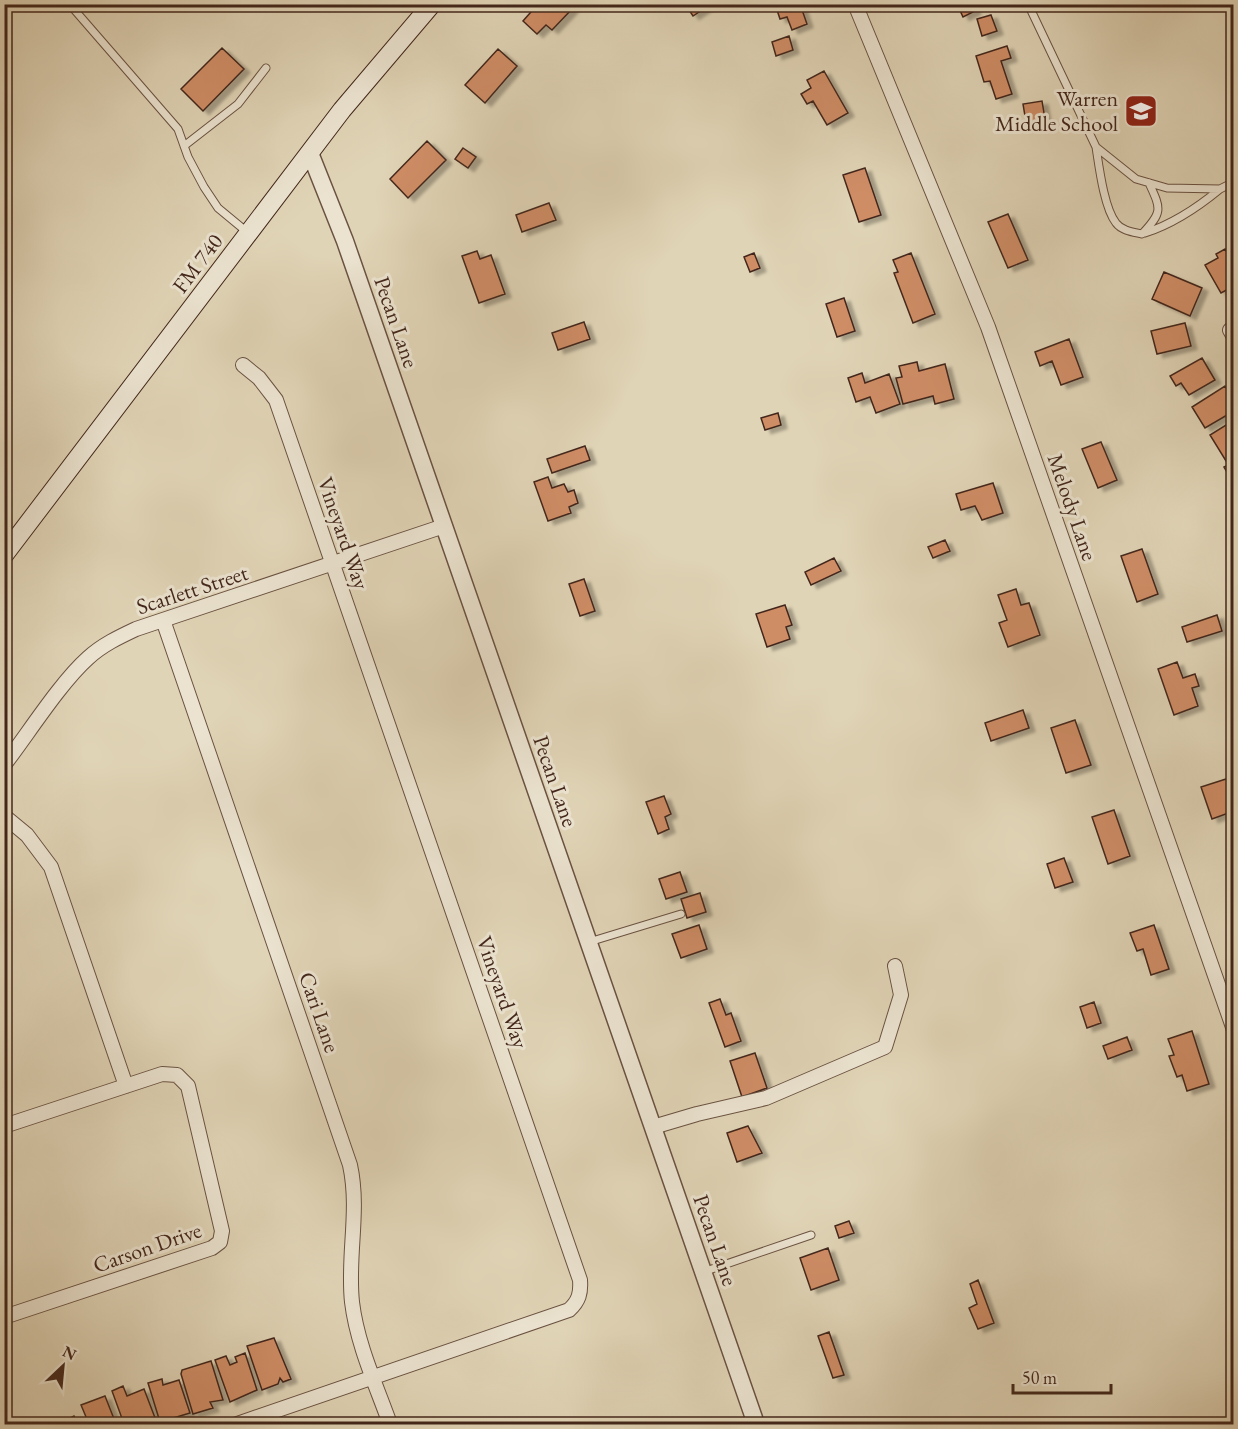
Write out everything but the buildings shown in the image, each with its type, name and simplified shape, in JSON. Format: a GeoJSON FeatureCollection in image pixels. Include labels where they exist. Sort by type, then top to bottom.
{"type":"FeatureCollection","features":[{"type":"Feature","properties":{"kind":"main road","name":"FM 740"},"geometry":{"type":"LineString","coordinates":[[4,555],[362,85],[432,4]]}},
{"type":"Feature","properties":{"kind":"street","name":"Melody Lane"},"geometry":{"type":"LineString","coordinates":[[855,4],[988,327],[1233,1030]]}},
{"type":"Feature","properties":{"kind":"street","name":"Pecan Lane"},"geometry":{"type":"LineString","coordinates":[[310,153],[345,241],[756,1425]]}},
{"type":"Feature","properties":{"kind":"street","name":"Vineyard Way"},"geometry":{"type":"LineString","coordinates":[[237,1425],[569,1310],[579,1298],[580,1280],[276,400],[259,378],[243,365]]}},
{"type":"Feature","properties":{"kind":"street","name":"Scarlett Street"},"geometry":{"type":"LineString","coordinates":[[4,765],[87,659],[116,639],[163,620],[444,526]]}},
{"type":"Feature","properties":{"kind":"street","name":"Cari Lane"},"geometry":{"type":"LineString","coordinates":[[163,620],[350,1165],[355,1208],[352,1302],[356,1323],[390,1425]]}},
{"type":"Feature","properties":{"kind":"street"},"geometry":{"type":"LineString","coordinates":[[4,816],[27,835],[51,867],[126,1086],[4,1126]]}},
{"type":"Feature","properties":{"kind":"street"},"geometry":{"type":"LineString","coordinates":[[653,1127],[697,1113],[766,1098],[885,1047],[901,995],[896,966]]}},
{"type":"Feature","properties":{"kind":"street","name":"Carson Drive"},"geometry":{"type":"LineString","coordinates":[[4,1317],[216,1245],[222,1231],[188,1086],[177,1075],[162,1074],[126,1086]]}},
{"type":"Feature","properties":{"kind":"lane"},"geometry":{"type":"LineString","coordinates":[[1028,4],[1096,147],[1102,186],[1116,222],[1128,232],[1142,234],[1161,228],[1197,208],[1220,189],[1233,182]]}},
{"type":"Feature","properties":{"kind":"lane"},"geometry":{"type":"LineString","coordinates":[[72,7],[178,129],[204,187],[218,208],[249,234]]}},
{"type":"Feature","properties":{"kind":"lane"},"geometry":{"type":"LineString","coordinates":[[184,146],[238,104],[266,68]]}},
{"type":"Feature","properties":{"kind":"lane"},"geometry":{"type":"LineString","coordinates":[[1096,147],[1136,179],[1167,188],[1220,189]]}},
{"type":"Feature","properties":{"kind":"lane"},"geometry":{"type":"LineString","coordinates":[[1142,234],[1157,218],[1159,206],[1149,183]]}},
{"type":"Feature","properties":{"kind":"lane"},"geometry":{"type":"LineString","coordinates":[[589,942],[681,914]]}},
{"type":"Feature","properties":{"kind":"lane"},"geometry":{"type":"LineString","coordinates":[[703,1272],[812,1235]]}},
{"type":"Feature","properties":{"kind":"place","name":"Warren Middle School"},"geometry":{"type":"Point","coordinates":[1141,111]}}]}
